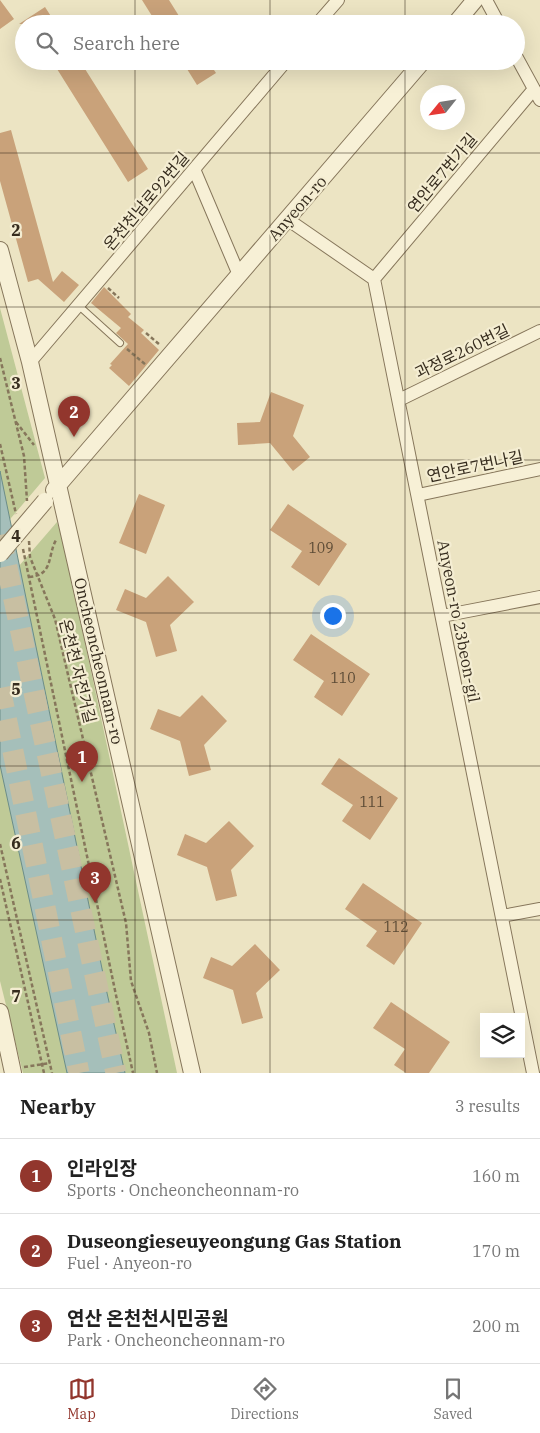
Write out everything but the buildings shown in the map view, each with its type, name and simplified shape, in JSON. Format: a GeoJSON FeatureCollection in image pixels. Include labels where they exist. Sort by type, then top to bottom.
{"type":"FeatureCollection","features":[{"type":"Feature","properties":{"kind":"street"},"geometry":{"type":"LineString","coordinates":[[326,15],[338,0]]}},
{"type":"Feature","properties":{"kind":"street"},"geometry":{"type":"LineString","coordinates":[[462,15],[475,0]]}},
{"type":"Feature","properties":{"kind":"street"},"geometry":{"type":"LineString","coordinates":[[486,0],[494,15]]}},
{"type":"Feature","properties":{"kind":"street","name":"온천천남로92번길"},"geometry":{"type":"LineString","coordinates":[[30,362],[278,70]]}},
{"type":"Feature","properties":{"kind":"street","name":"Anyeon-ro"},"geometry":{"type":"LineString","coordinates":[[0,554],[414,70]]}},
{"type":"Feature","properties":{"kind":"street"},"geometry":{"type":"LineString","coordinates":[[524,70],[537,94]]}},
{"type":"Feature","properties":{"kind":"street","name":"연안로7번가길"},"geometry":{"type":"LineString","coordinates":[[374,279],[537,94]]}},
{"type":"Feature","properties":{"kind":"street"},"geometry":{"type":"LineString","coordinates":[[194,170],[239,275]]}},
{"type":"Feature","properties":{"kind":"street"},"geometry":{"type":"LineString","coordinates":[[287,220],[374,279]]}},
{"type":"Feature","properties":{"kind":"street","name":"Oncheoncheonnam-ro"},"geometry":{"type":"LineString","coordinates":[[0,250],[30,362],[59,484],[192,1073]]}},
{"type":"Feature","properties":{"kind":"street","name":"Anyeon-ro 23beon-gil"},"geometry":{"type":"LineString","coordinates":[[374,279],[533,1073]]}},
{"type":"Feature","properties":{"kind":"street","name":"과정로260번길"},"geometry":{"type":"LineString","coordinates":[[399,400],[540,331]]}},
{"type":"Feature","properties":{"kind":"street","name":"연안로7번나길"},"geometry":{"type":"LineString","coordinates":[[418,495],[540,469]]}},
{"type":"Feature","properties":{"kind":"street"},"geometry":{"type":"LineString","coordinates":[[442,616],[540,596]]}},
{"type":"Feature","properties":{"kind":"street"},"geometry":{"type":"LineString","coordinates":[[502,916],[540,909]]}},
{"type":"Feature","properties":{"kind":"street"},"geometry":{"type":"LineString","coordinates":[[0,1012],[12,1071]]}},
{"type":"Feature","properties":{"kind":"lane"},"geometry":{"type":"LineString","coordinates":[[78,306],[120,343]]}},
{"type":"Feature","properties":{"kind":"path"},"geometry":{"type":"LineString","coordinates":[[146,333],[171,354]]}},
{"type":"Feature","properties":{"kind":"path"},"geometry":{"type":"LineString","coordinates":[[120,343],[155,373]]}},
{"type":"Feature","properties":{"kind":"path"},"geometry":{"type":"LineString","coordinates":[[0,358],[24,456],[27,502]]}},
{"type":"Feature","properties":{"kind":"path"},"geometry":{"type":"LineString","coordinates":[[16,421],[32,444],[36,447],[40,446]]}},
{"type":"Feature","properties":{"kind":"path"},"geometry":{"type":"LineString","coordinates":[[0,444],[16,518]]}},
{"type":"Feature","properties":{"kind":"path"},"geometry":{"type":"LineString","coordinates":[[29,577],[37,576],[44,571],[52,558],[54,543],[58,536]]}},
{"type":"Feature","properties":{"kind":"path","name":"온천천 자전거길"},"geometry":{"type":"LineString","coordinates":[[29,539],[30,557],[55,618],[126,922],[131,981],[148,1032],[157,1073]]}},
{"type":"Feature","properties":{"kind":"path"},"geometry":{"type":"LineString","coordinates":[[23,548],[116,1000],[133,1073]]}},
{"type":"Feature","properties":{"kind":"path"},"geometry":{"type":"LineString","coordinates":[[0,844],[52,1073]]}},
{"type":"Feature","properties":{"kind":"path"},"geometry":{"type":"LineString","coordinates":[[0,879],[44,1073]]}},
{"type":"Feature","properties":{"kind":"path"},"geometry":{"type":"LineString","coordinates":[[12,1071],[50,1063]]}},
{"type":"Feature","properties":{"kind":"green space"},"geometry":{"type":"Polygon","coordinates":[[[0,308],[45,478],[0,531],[0,308]]]}},
{"type":"Feature","properties":{"kind":"green space"},"geometry":{"type":"Polygon","coordinates":[[[57,522],[63,540],[177,1073],[23,1073],[0,981],[0,588],[57,522]]]}},
{"type":"Feature","properties":{"kind":"water"},"geometry":{"type":"Polygon","coordinates":[[[0,471],[125,1073],[67,1073],[0,765],[0,471]]]}},
{"type":"Feature","properties":{"kind":"tunnel"},"geometry":{"type":"LineString","coordinates":[[0,535],[116,1073]]}},
{"type":"Feature","properties":{"kind":"tunnel"},"geometry":{"type":"LineString","coordinates":[[0,688],[79,1073]]}},
{"type":"Feature","properties":{"kind":"place","name":"Duseongieseuyeongung Gas Station"},"geometry":{"type":"Point","coordinates":[74,437]}},
{"type":"Feature","properties":{"kind":"place","name":"인라인장"},"geometry":{"type":"Point","coordinates":[82,782]}},
{"type":"Feature","properties":{"kind":"place","name":"연산 온천천시민공원"},"geometry":{"type":"Point","coordinates":[95,903]}}]}
